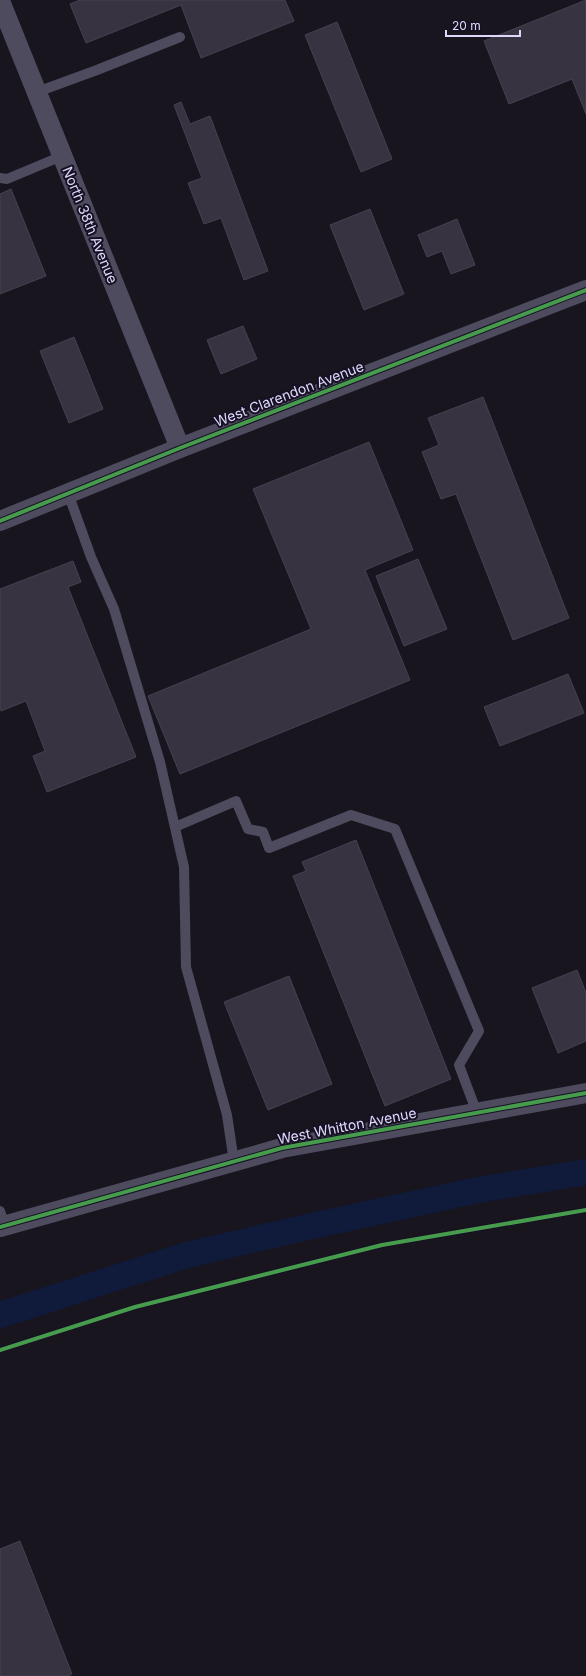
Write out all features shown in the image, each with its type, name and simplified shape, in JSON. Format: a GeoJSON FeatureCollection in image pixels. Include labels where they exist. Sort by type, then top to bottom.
{"type":"FeatureCollection","features":[{"type":"Feature","properties":{"kind":"street","name":"North 38th Avenue"},"geometry":{"type":"LineString","coordinates":[[0,1],[180,448]]}},
{"type":"Feature","properties":{"kind":"street","name":"West Clarendon Avenue"},"geometry":{"type":"LineString","coordinates":[[0,520],[180,448],[586,290]]}},
{"type":"Feature","properties":{"kind":"street","name":"West Whitton Avenue"},"geometry":{"type":"LineString","coordinates":[[2,1221],[234,1162],[282,1148],[586,1093]]}},
{"type":"Feature","properties":{"kind":"lane"},"geometry":{"type":"LineString","coordinates":[[37,92],[180,37]]}},
{"type":"Feature","properties":{"kind":"lane"},"geometry":{"type":"LineString","coordinates":[[0,178],[7,179],[62,156]]}},
{"type":"Feature","properties":{"kind":"lane"},"geometry":{"type":"LineString","coordinates":[[68,493],[90,557],[114,609],[160,762],[184,867],[186,967],[227,1115],[234,1162]]}},
{"type":"Feature","properties":{"kind":"lane"},"geometry":{"type":"LineString","coordinates":[[175,827],[236,801],[248,829],[262,832],[269,848],[351,815],[394,829],[478,1031],[459,1065],[477,1113]]}},
{"type":"Feature","properties":{"kind":"building"},"geometry":{"type":"Polygon","coordinates":[[[80,0],[285,0],[294,21],[201,58],[181,5],[86,43],[70,4],[80,0]]]}},
{"type":"Feature","properties":{"kind":"building"},"geometry":{"type":"Polygon","coordinates":[[[586,0],[586,114],[572,79],[509,104],[484,41],[586,0]]]}},
{"type":"Feature","properties":{"kind":"building"},"geometry":{"type":"Polygon","coordinates":[[[337,22],[392,159],[361,172],[305,35],[337,22]]]}},
{"type":"Feature","properties":{"kind":"building"},"geometry":{"type":"Polygon","coordinates":[[[181,102],[190,124],[210,116],[268,271],[244,280],[221,218],[204,224],[188,183],[202,178],[174,105],[181,102]]]}},
{"type":"Feature","properties":{"kind":"building"},"geometry":{"type":"Polygon","coordinates":[[[11,189],[46,276],[0,294],[0,194],[11,189]]]}},
{"type":"Feature","properties":{"kind":"building"},"geometry":{"type":"Polygon","coordinates":[[[370,209],[404,294],[364,310],[330,225],[370,209]]]}},
{"type":"Feature","properties":{"kind":"building"},"geometry":{"type":"Polygon","coordinates":[[[457,219],[475,265],[451,274],[442,251],[427,257],[418,235],[457,219]]]}},
{"type":"Feature","properties":{"kind":"building"},"geometry":{"type":"Polygon","coordinates":[[[243,326],[257,359],[221,374],[207,340],[243,326]]]}},
{"type":"Feature","properties":{"kind":"building"},"geometry":{"type":"Polygon","coordinates":[[[74,337],[103,409],[69,423],[40,351],[74,337]]]}},
{"type":"Feature","properties":{"kind":"building"},"geometry":{"type":"Polygon","coordinates":[[[483,397],[569,618],[513,640],[456,494],[441,499],[422,452],[439,445],[428,418],[483,397]]]}},
{"type":"Feature","properties":{"kind":"building"},"geometry":{"type":"Polygon","coordinates":[[[369,442],[413,550],[365,570],[410,680],[180,774],[148,696],[311,629],[253,489],[369,442]]]}},
{"type":"Feature","properties":{"kind":"building"},"geometry":{"type":"Polygon","coordinates":[[[418,559],[447,629],[404,646],[376,576],[418,559]]]}},
{"type":"Feature","properties":{"kind":"building"},"geometry":{"type":"Polygon","coordinates":[[[73,561],[81,582],[68,587],[136,757],[47,792],[33,756],[45,751],[26,701],[1,711],[0,709],[0,589],[73,561]]]}},
{"type":"Feature","properties":{"kind":"building"},"geometry":{"type":"Polygon","coordinates":[[[568,674],[584,713],[500,746],[484,707],[568,674]]]}},
{"type":"Feature","properties":{"kind":"building"},"geometry":{"type":"Polygon","coordinates":[[[356,840],[451,1079],[385,1106],[293,876],[306,871],[302,862],[356,840]]]}},
{"type":"Feature","properties":{"kind":"building"},"geometry":{"type":"Polygon","coordinates":[[[577,970],[586,993],[586,1041],[558,1053],[532,988],[577,970]]]}},
{"type":"Feature","properties":{"kind":"building"},"geometry":{"type":"Polygon","coordinates":[[[289,976],[332,1084],[268,1110],[224,1002],[289,976]]]}},
{"type":"Feature","properties":{"kind":"building"},"geometry":{"type":"Polygon","coordinates":[[[20,1541],[72,1674],[68,1676],[0,1676],[0,1549],[20,1541]]]}},
{"type":"Feature","properties":{"kind":"waterway"},"geometry":{"type":"LineString","coordinates":[[0,1315],[187,1255],[478,1190],[586,1172]]}},
{"type":"Feature","properties":{"kind":"cycle path"},"geometry":{"type":"LineString","coordinates":[[0,521],[180,448],[586,290]]}},
{"type":"Feature","properties":{"kind":"cycle path"},"geometry":{"type":"LineString","coordinates":[[0,1227],[282,1148],[586,1093]]}},
{"type":"Feature","properties":{"kind":"cycle path"},"geometry":{"type":"LineString","coordinates":[[0,1350],[135,1307],[382,1245],[586,1210]]}}]}
